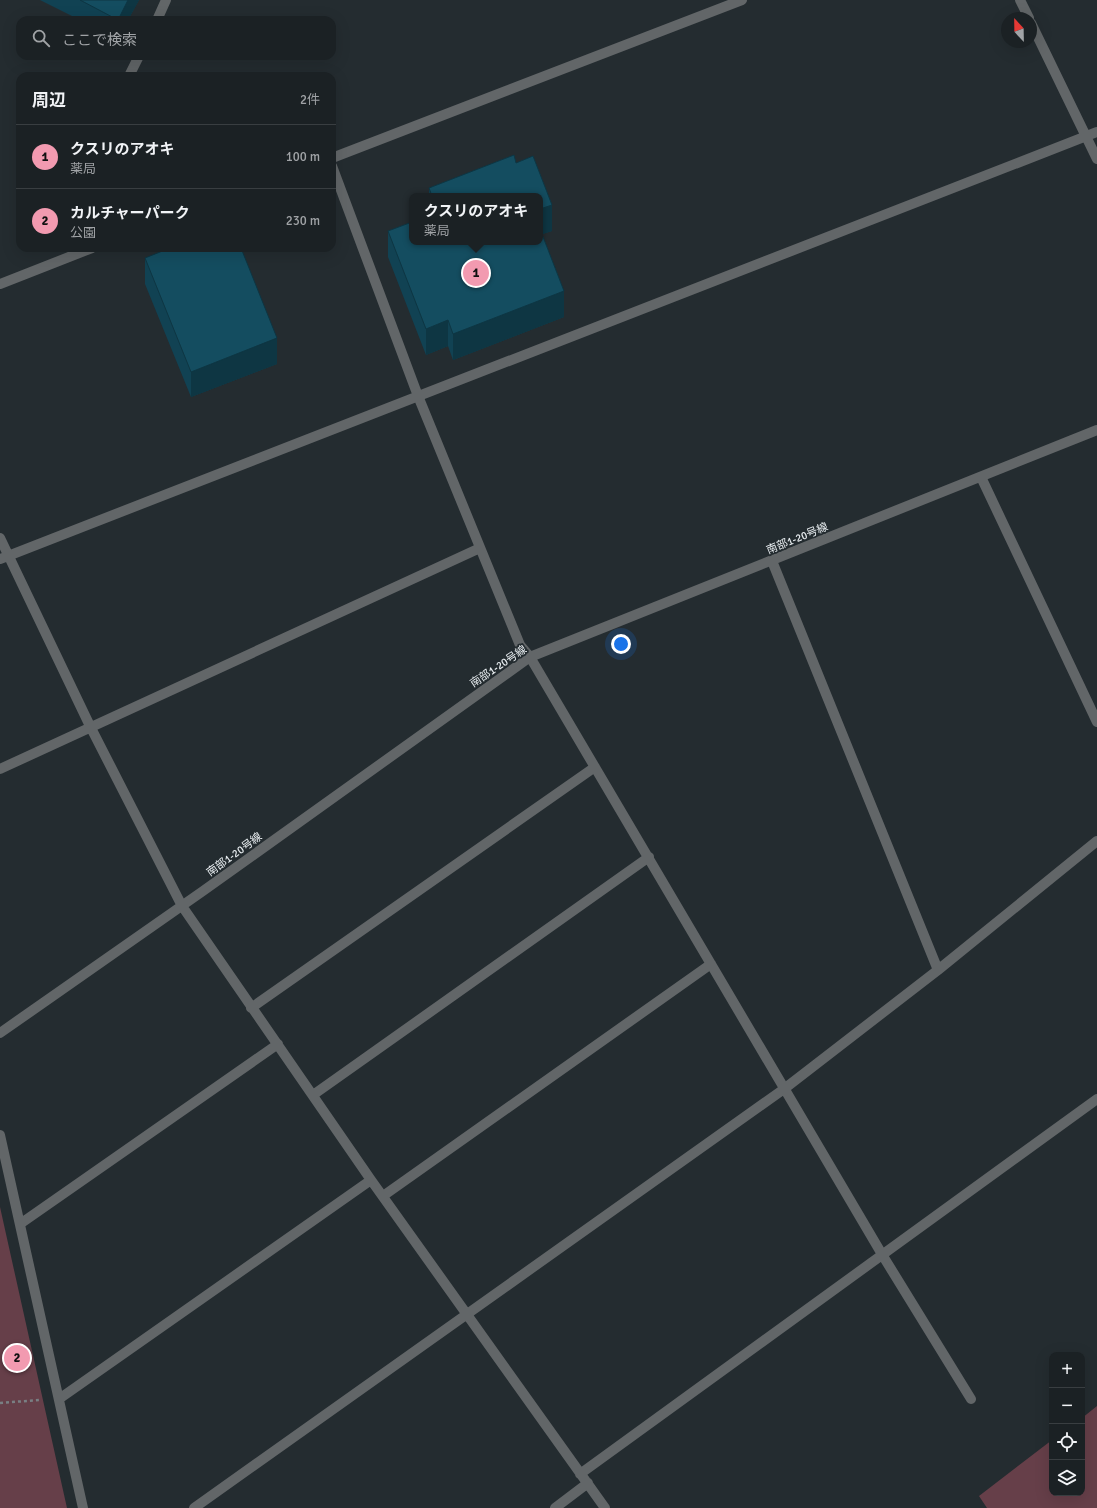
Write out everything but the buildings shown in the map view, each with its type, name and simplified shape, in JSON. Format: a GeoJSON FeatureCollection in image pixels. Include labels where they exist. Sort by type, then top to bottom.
{"type":"FeatureCollection","features":[{"type":"Feature","properties":{"kind":"street"},"geometry":{"type":"LineString","coordinates":[[159,16],[166,0]]}},
{"type":"Feature","properties":{"kind":"street"},"geometry":{"type":"LineString","coordinates":[[336,156],[742,0]]}},
{"type":"Feature","properties":{"kind":"street"},"geometry":{"type":"LineString","coordinates":[[1020,0],[1025,12]]}},
{"type":"Feature","properties":{"kind":"street"},"geometry":{"type":"LineString","coordinates":[[1037,35],[1097,159]]}},
{"type":"Feature","properties":{"kind":"street"},"geometry":{"type":"LineString","coordinates":[[131,72],[137,60]]}},
{"type":"Feature","properties":{"kind":"street"},"geometry":{"type":"LineString","coordinates":[[4,557],[1097,132]]}},
{"type":"Feature","properties":{"kind":"street"},"geometry":{"type":"LineString","coordinates":[[336,177],[418,396],[520,645],[530,657],[883,1256],[971,1399]]}},
{"type":"Feature","properties":{"kind":"street"},"geometry":{"type":"LineString","coordinates":[[0,284],[74,252]]}},
{"type":"Feature","properties":{"kind":"street","name":"南部1-20号線"},"geometry":{"type":"LineString","coordinates":[[0,1033],[182,906],[530,657],[1097,430]]}},
{"type":"Feature","properties":{"kind":"street"},"geometry":{"type":"LineString","coordinates":[[981,477],[1097,722]]}},
{"type":"Feature","properties":{"kind":"street"},"geometry":{"type":"LineString","coordinates":[[0,538],[4,557],[182,906],[251,1008],[314,1095],[371,1180],[468,1313],[605,1508]]}},
{"type":"Feature","properties":{"kind":"street"},"geometry":{"type":"LineString","coordinates":[[0,769],[90,726],[480,548]]}},
{"type":"Feature","properties":{"kind":"street"},"geometry":{"type":"LineString","coordinates":[[772,561],[938,970]]}},
{"type":"Feature","properties":{"kind":"street"},"geometry":{"type":"LineString","coordinates":[[251,1008],[595,767]]}},
{"type":"Feature","properties":{"kind":"street"},"geometry":{"type":"LineString","coordinates":[[194,1508],[784,1089],[938,970],[1097,841]]}},
{"type":"Feature","properties":{"kind":"street"},"geometry":{"type":"LineString","coordinates":[[314,1095],[649,857]]}},
{"type":"Feature","properties":{"kind":"street"},"geometry":{"type":"LineString","coordinates":[[383,1196],[711,964]]}},
{"type":"Feature","properties":{"kind":"street"},"geometry":{"type":"LineString","coordinates":[[20,1224],[278,1044]]}},
{"type":"Feature","properties":{"kind":"street"},"geometry":{"type":"LineString","coordinates":[[580,1474],[883,1256],[1097,1099]]}},
{"type":"Feature","properties":{"kind":"street"},"geometry":{"type":"LineString","coordinates":[[0,1135],[83,1508]]}},
{"type":"Feature","properties":{"kind":"street"},"geometry":{"type":"LineString","coordinates":[[59,1399],[371,1180]]}},
{"type":"Feature","properties":{"kind":"street"},"geometry":{"type":"LineString","coordinates":[[556,1508],[588,1483]]}},
{"type":"Feature","properties":{"kind":"path"},"geometry":{"type":"LineString","coordinates":[[0,1403],[59,1399]]}},
{"type":"Feature","properties":{"kind":"shaded area"},"geometry":{"type":"Polygon","coordinates":[[[0,1207],[67,1508],[0,1508],[0,1207]]]}},
{"type":"Feature","properties":{"kind":"shaded area"},"geometry":{"type":"Polygon","coordinates":[[[1097,1406],[1097,1508],[987,1508],[979,1496],[1049,1442],[1049,1496],[1085,1496],[1085,1416],[1097,1406]]]}},
{"type":"Feature","properties":{"kind":"place","name":"クスリのアオキ"},"geometry":{"type":"Point","coordinates":[476,273]}},
{"type":"Feature","properties":{"kind":"place","name":"カルチャーパーク"},"geometry":{"type":"Point","coordinates":[17,1358]}}]}
